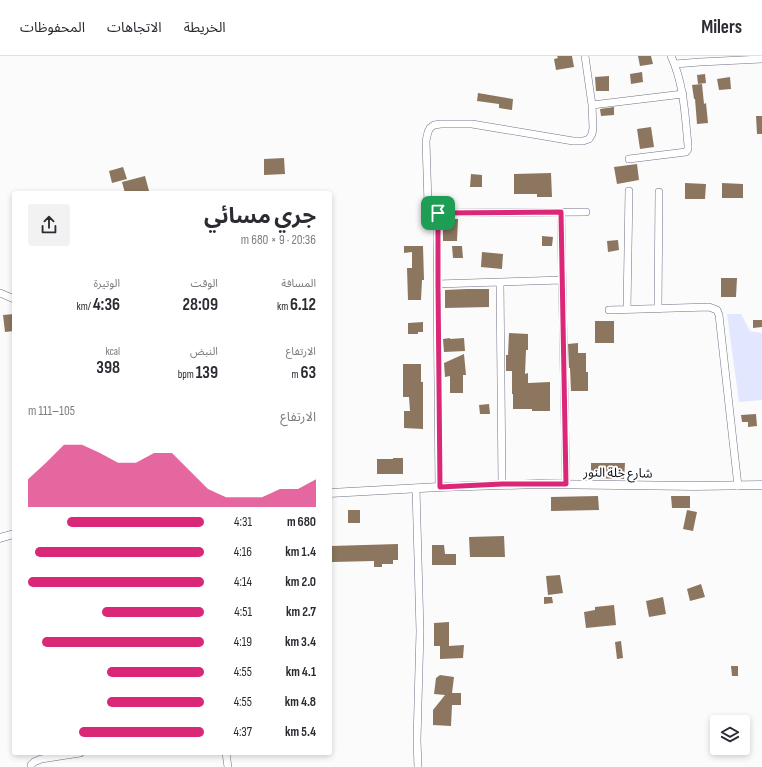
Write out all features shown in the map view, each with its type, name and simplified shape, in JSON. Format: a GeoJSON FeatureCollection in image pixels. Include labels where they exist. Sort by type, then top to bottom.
{"type":"FeatureCollection","features":[{"type":"Feature","properties":{"kind":"street"},"geometry":{"type":"LineString","coordinates":[[585,56],[592,105],[593,128],[592,134],[589,138],[583,141],[472,124],[441,124],[434,125],[430,128],[426,141],[428,204],[430,211],[438,213],[586,212]]}},
{"type":"Feature","properties":{"kind":"street"},"geometry":{"type":"LineString","coordinates":[[629,159],[686,152],[688,149],[683,94],[675,64],[671,56]]}},
{"type":"Feature","properties":{"kind":"street"},"geometry":{"type":"LineString","coordinates":[[675,64],[752,57],[762,59]]}},
{"type":"Feature","properties":{"kind":"street"},"geometry":{"type":"LineString","coordinates":[[592,105],[683,94]]}},
{"type":"Feature","properties":{"kind":"street"},"geometry":{"type":"LineString","coordinates":[[627,309],[629,191]]}},
{"type":"Feature","properties":{"kind":"street"},"geometry":{"type":"LineString","coordinates":[[658,309],[659,192]]}},
{"type":"Feature","properties":{"kind":"street"},"geometry":{"type":"LineString","coordinates":[[561,212],[566,484]]}},
{"type":"Feature","properties":{"kind":"street"},"geometry":{"type":"LineString","coordinates":[[438,213],[440,487]]}},
{"type":"Feature","properties":{"kind":"street"},"geometry":{"type":"LineString","coordinates":[[438,284],[562,280]]}},
{"type":"Feature","properties":{"kind":"street"},"geometry":{"type":"LineString","coordinates":[[500,282],[502,484]]}},
{"type":"Feature","properties":{"kind":"street"},"geometry":{"type":"LineString","coordinates":[[0,293],[12,298]]}},
{"type":"Feature","properties":{"kind":"street"},"geometry":{"type":"LineString","coordinates":[[609,310],[709,307],[717,310],[738,486]]}},
{"type":"Feature","properties":{"kind":"street","name":"شارع خلة النور"},"geometry":{"type":"LineString","coordinates":[[332,493],[502,484],[695,486],[762,485]]}},
{"type":"Feature","properties":{"kind":"street"},"geometry":{"type":"LineString","coordinates":[[416,488],[420,631],[417,740],[418,767]]}},
{"type":"Feature","properties":{"kind":"street"},"geometry":{"type":"LineString","coordinates":[[0,538],[12,535]]}},
{"type":"Feature","properties":{"kind":"street"},"geometry":{"type":"LineString","coordinates":[[31,767],[34,762],[41,758],[64,755]]}},
{"type":"Feature","properties":{"kind":"street"},"geometry":{"type":"LineString","coordinates":[[226,755],[228,767]]}},
{"type":"Feature","properties":{"kind":"shaded area"},"geometry":{"type":"Polygon","coordinates":[[[727,314],[741,314],[750,331],[762,333],[762,400],[739,402],[727,314]]]}},
{"type":"Feature","properties":{"kind":"building"},"geometry":{"type":"Polygon","coordinates":[[[557,56],[572,56],[574,67],[556,70],[554,59],[558,58],[557,56]]]}},
{"type":"Feature","properties":{"kind":"building"},"geometry":{"type":"Polygon","coordinates":[[[638,56],[651,56],[653,64],[640,66],[638,56]]]}},
{"type":"Feature","properties":{"kind":"building"},"geometry":{"type":"Polygon","coordinates":[[[642,72],[643,82],[631,84],[630,74],[642,72]]]}},
{"type":"Feature","properties":{"kind":"building"},"geometry":{"type":"Polygon","coordinates":[[[705,74],[706,83],[698,84],[697,75],[705,74]]]}},
{"type":"Feature","properties":{"kind":"building"},"geometry":{"type":"Polygon","coordinates":[[[609,76],[609,91],[596,91],[595,77],[609,76]]]}},
{"type":"Feature","properties":{"kind":"building"},"geometry":{"type":"Polygon","coordinates":[[[730,77],[731,89],[719,90],[717,79],[730,77]]]}},
{"type":"Feature","properties":{"kind":"building"},"geometry":{"type":"Polygon","coordinates":[[[702,84],[708,123],[697,124],[692,85],[702,84]]]}},
{"type":"Feature","properties":{"kind":"building"},"geometry":{"type":"Polygon","coordinates":[[[478,93],[513,99],[512,110],[499,108],[499,104],[477,101],[478,93]]]}},
{"type":"Feature","properties":{"kind":"building"},"geometry":{"type":"Polygon","coordinates":[[[614,107],[614,115],[601,116],[600,109],[614,107]]]}},
{"type":"Feature","properties":{"kind":"building"},"geometry":{"type":"Polygon","coordinates":[[[756,116],[762,116],[762,134],[757,134],[756,116]]]}},
{"type":"Feature","properties":{"kind":"building"},"geometry":{"type":"Polygon","coordinates":[[[651,127],[654,147],[640,149],[637,129],[651,127]]]}},
{"type":"Feature","properties":{"kind":"building"},"geometry":{"type":"Polygon","coordinates":[[[284,158],[285,174],[264,175],[264,159],[284,158]]]}},
{"type":"Feature","properties":{"kind":"building"},"geometry":{"type":"Polygon","coordinates":[[[637,164],[639,180],[617,184],[614,167],[637,164]]]}},
{"type":"Feature","properties":{"kind":"building"},"geometry":{"type":"Polygon","coordinates":[[[123,167],[127,179],[112,183],[109,171],[123,167]]]}},
{"type":"Feature","properties":{"kind":"building"},"geometry":{"type":"Polygon","coordinates":[[[551,173],[552,197],[537,197],[537,194],[514,194],[514,174],[551,173]]]}},
{"type":"Feature","properties":{"kind":"building"},"geometry":{"type":"Polygon","coordinates":[[[471,174],[482,175],[482,187],[470,187],[471,174]]]}},
{"type":"Feature","properties":{"kind":"building"},"geometry":{"type":"Polygon","coordinates":[[[145,176],[149,191],[124,191],[122,182],[145,176]]]}},
{"type":"Feature","properties":{"kind":"building"},"geometry":{"type":"Polygon","coordinates":[[[685,183],[706,184],[705,199],[685,199],[685,183]]]}},
{"type":"Feature","properties":{"kind":"building"},"geometry":{"type":"Polygon","coordinates":[[[722,183],[743,184],[743,198],[722,198],[722,183]]]}},
{"type":"Feature","properties":{"kind":"building"},"geometry":{"type":"Polygon","coordinates":[[[443,219],[458,219],[457,241],[443,241],[443,219]]]}},
{"type":"Feature","properties":{"kind":"building"},"geometry":{"type":"Polygon","coordinates":[[[542,236],[553,237],[552,246],[542,246],[542,236]]]}},
{"type":"Feature","properties":{"kind":"building"},"geometry":{"type":"Polygon","coordinates":[[[618,240],[619,250],[608,252],[607,241],[618,240]]]}},
{"type":"Feature","properties":{"kind":"building"},"geometry":{"type":"Polygon","coordinates":[[[404,246],[423,246],[424,280],[422,280],[421,300],[408,300],[407,268],[412,268],[412,252],[404,253],[404,246]]]}},
{"type":"Feature","properties":{"kind":"building"},"geometry":{"type":"Polygon","coordinates":[[[452,246],[462,246],[463,258],[453,258],[452,246]]]}},
{"type":"Feature","properties":{"kind":"building"},"geometry":{"type":"Polygon","coordinates":[[[482,252],[503,254],[502,269],[481,267],[482,252]]]}},
{"type":"Feature","properties":{"kind":"building"},"geometry":{"type":"Polygon","coordinates":[[[721,278],[737,278],[736,297],[721,297],[721,278]]]}},
{"type":"Feature","properties":{"kind":"building"},"geometry":{"type":"Polygon","coordinates":[[[489,289],[489,307],[445,308],[445,290],[489,289]]]}},
{"type":"Feature","properties":{"kind":"building"},"geometry":{"type":"Polygon","coordinates":[[[12,314],[12,331],[5,332],[3,315],[12,314]]]}},
{"type":"Feature","properties":{"kind":"building"},"geometry":{"type":"Polygon","coordinates":[[[753,320],[762,320],[762,327],[753,328],[753,320]]]}},
{"type":"Feature","properties":{"kind":"building"},"geometry":{"type":"Polygon","coordinates":[[[595,321],[614,321],[614,343],[595,343],[595,321]]]}},
{"type":"Feature","properties":{"kind":"building"},"geometry":{"type":"Polygon","coordinates":[[[423,322],[423,332],[418,332],[418,334],[408,334],[408,323],[423,322]]]}},
{"type":"Feature","properties":{"kind":"building"},"geometry":{"type":"Polygon","coordinates":[[[509,333],[528,334],[525,374],[528,373],[528,383],[550,382],[550,411],[513,409],[512,371],[506,371],[506,355],[508,355],[509,333]]]}},
{"type":"Feature","properties":{"kind":"building"},"geometry":{"type":"Polygon","coordinates":[[[464,338],[465,351],[444,352],[443,339],[464,338]]]}},
{"type":"Feature","properties":{"kind":"building"},"geometry":{"type":"Polygon","coordinates":[[[578,343],[578,353],[586,353],[588,391],[571,391],[568,344],[578,343]]]}},
{"type":"Feature","properties":{"kind":"building"},"geometry":{"type":"Polygon","coordinates":[[[464,354],[466,375],[463,375],[463,393],[450,393],[450,376],[445,377],[444,363],[464,354]]]}},
{"type":"Feature","properties":{"kind":"building"},"geometry":{"type":"Polygon","coordinates":[[[403,364],[421,364],[421,382],[423,382],[423,429],[404,428],[404,411],[410,411],[409,397],[403,397],[403,364]]]}},
{"type":"Feature","properties":{"kind":"building"},"geometry":{"type":"Polygon","coordinates":[[[489,404],[490,414],[480,414],[479,405],[489,404]]]}},
{"type":"Feature","properties":{"kind":"building"},"geometry":{"type":"Polygon","coordinates":[[[756,414],[757,426],[748,427],[748,422],[742,422],[741,415],[756,414]]]}},
{"type":"Feature","properties":{"kind":"building"},"geometry":{"type":"Polygon","coordinates":[[[403,458],[403,474],[377,474],[377,459],[403,458]]]}},
{"type":"Feature","properties":{"kind":"building"},"geometry":{"type":"Polygon","coordinates":[[[591,463],[625,463],[624,479],[591,478],[591,463]]]}},
{"type":"Feature","properties":{"kind":"building"},"geometry":{"type":"Polygon","coordinates":[[[598,496],[599,510],[551,511],[551,497],[598,496]]]}},
{"type":"Feature","properties":{"kind":"building"},"geometry":{"type":"Polygon","coordinates":[[[671,496],[690,496],[690,508],[672,508],[671,496]]]}},
{"type":"Feature","properties":{"kind":"building"},"geometry":{"type":"Polygon","coordinates":[[[348,510],[360,510],[360,523],[348,523],[348,510]]]}},
{"type":"Feature","properties":{"kind":"building"},"geometry":{"type":"Polygon","coordinates":[[[687,510],[697,512],[693,531],[683,529],[687,510]]]}},
{"type":"Feature","properties":{"kind":"building"},"geometry":{"type":"Polygon","coordinates":[[[504,536],[505,557],[470,557],[469,537],[504,536]]]}},
{"type":"Feature","properties":{"kind":"building"},"geometry":{"type":"Polygon","coordinates":[[[398,544],[398,560],[393,560],[393,564],[382,564],[382,567],[374,567],[374,561],[332,562],[332,546],[398,544]]]}},
{"type":"Feature","properties":{"kind":"building"},"geometry":{"type":"Polygon","coordinates":[[[432,545],[444,545],[445,554],[456,554],[456,565],[432,565],[432,545]]]}},
{"type":"Feature","properties":{"kind":"building"},"geometry":{"type":"Polygon","coordinates":[[[560,575],[563,593],[548,595],[546,576],[560,575]]]}},
{"type":"Feature","properties":{"kind":"building"},"geometry":{"type":"Polygon","coordinates":[[[701,584],[705,597],[690,601],[687,589],[701,584]]]}},
{"type":"Feature","properties":{"kind":"building"},"geometry":{"type":"Polygon","coordinates":[[[544,597],[552,597],[553,603],[544,604],[544,597]]]}},
{"type":"Feature","properties":{"kind":"building"},"geometry":{"type":"Polygon","coordinates":[[[663,597],[666,614],[649,617],[646,601],[663,597]]]}},
{"type":"Feature","properties":{"kind":"building"},"geometry":{"type":"Polygon","coordinates":[[[614,605],[616,625],[586,628],[584,612],[595,610],[595,607],[614,605]]]}},
{"type":"Feature","properties":{"kind":"building"},"geometry":{"type":"Polygon","coordinates":[[[449,622],[449,646],[464,645],[463,658],[440,659],[440,646],[434,646],[434,623],[449,622]]]}},
{"type":"Feature","properties":{"kind":"building"},"geometry":{"type":"Polygon","coordinates":[[[621,641],[623,658],[617,659],[615,642],[621,641]]]}},
{"type":"Feature","properties":{"kind":"building"},"geometry":{"type":"Polygon","coordinates":[[[731,666],[738,666],[738,676],[732,676],[731,666]]]}},
{"type":"Feature","properties":{"kind":"building"},"geometry":{"type":"Polygon","coordinates":[[[440,675],[454,677],[452,693],[461,693],[461,705],[452,705],[451,726],[433,725],[433,710],[445,695],[434,694],[436,678],[440,675]]]}},
{"type":"Feature","properties":{"kind":"route"},"geometry":{"type":"LineString","coordinates":[[561,212],[566,484],[502,484],[440,487],[438,213],[561,212]]}}]}
